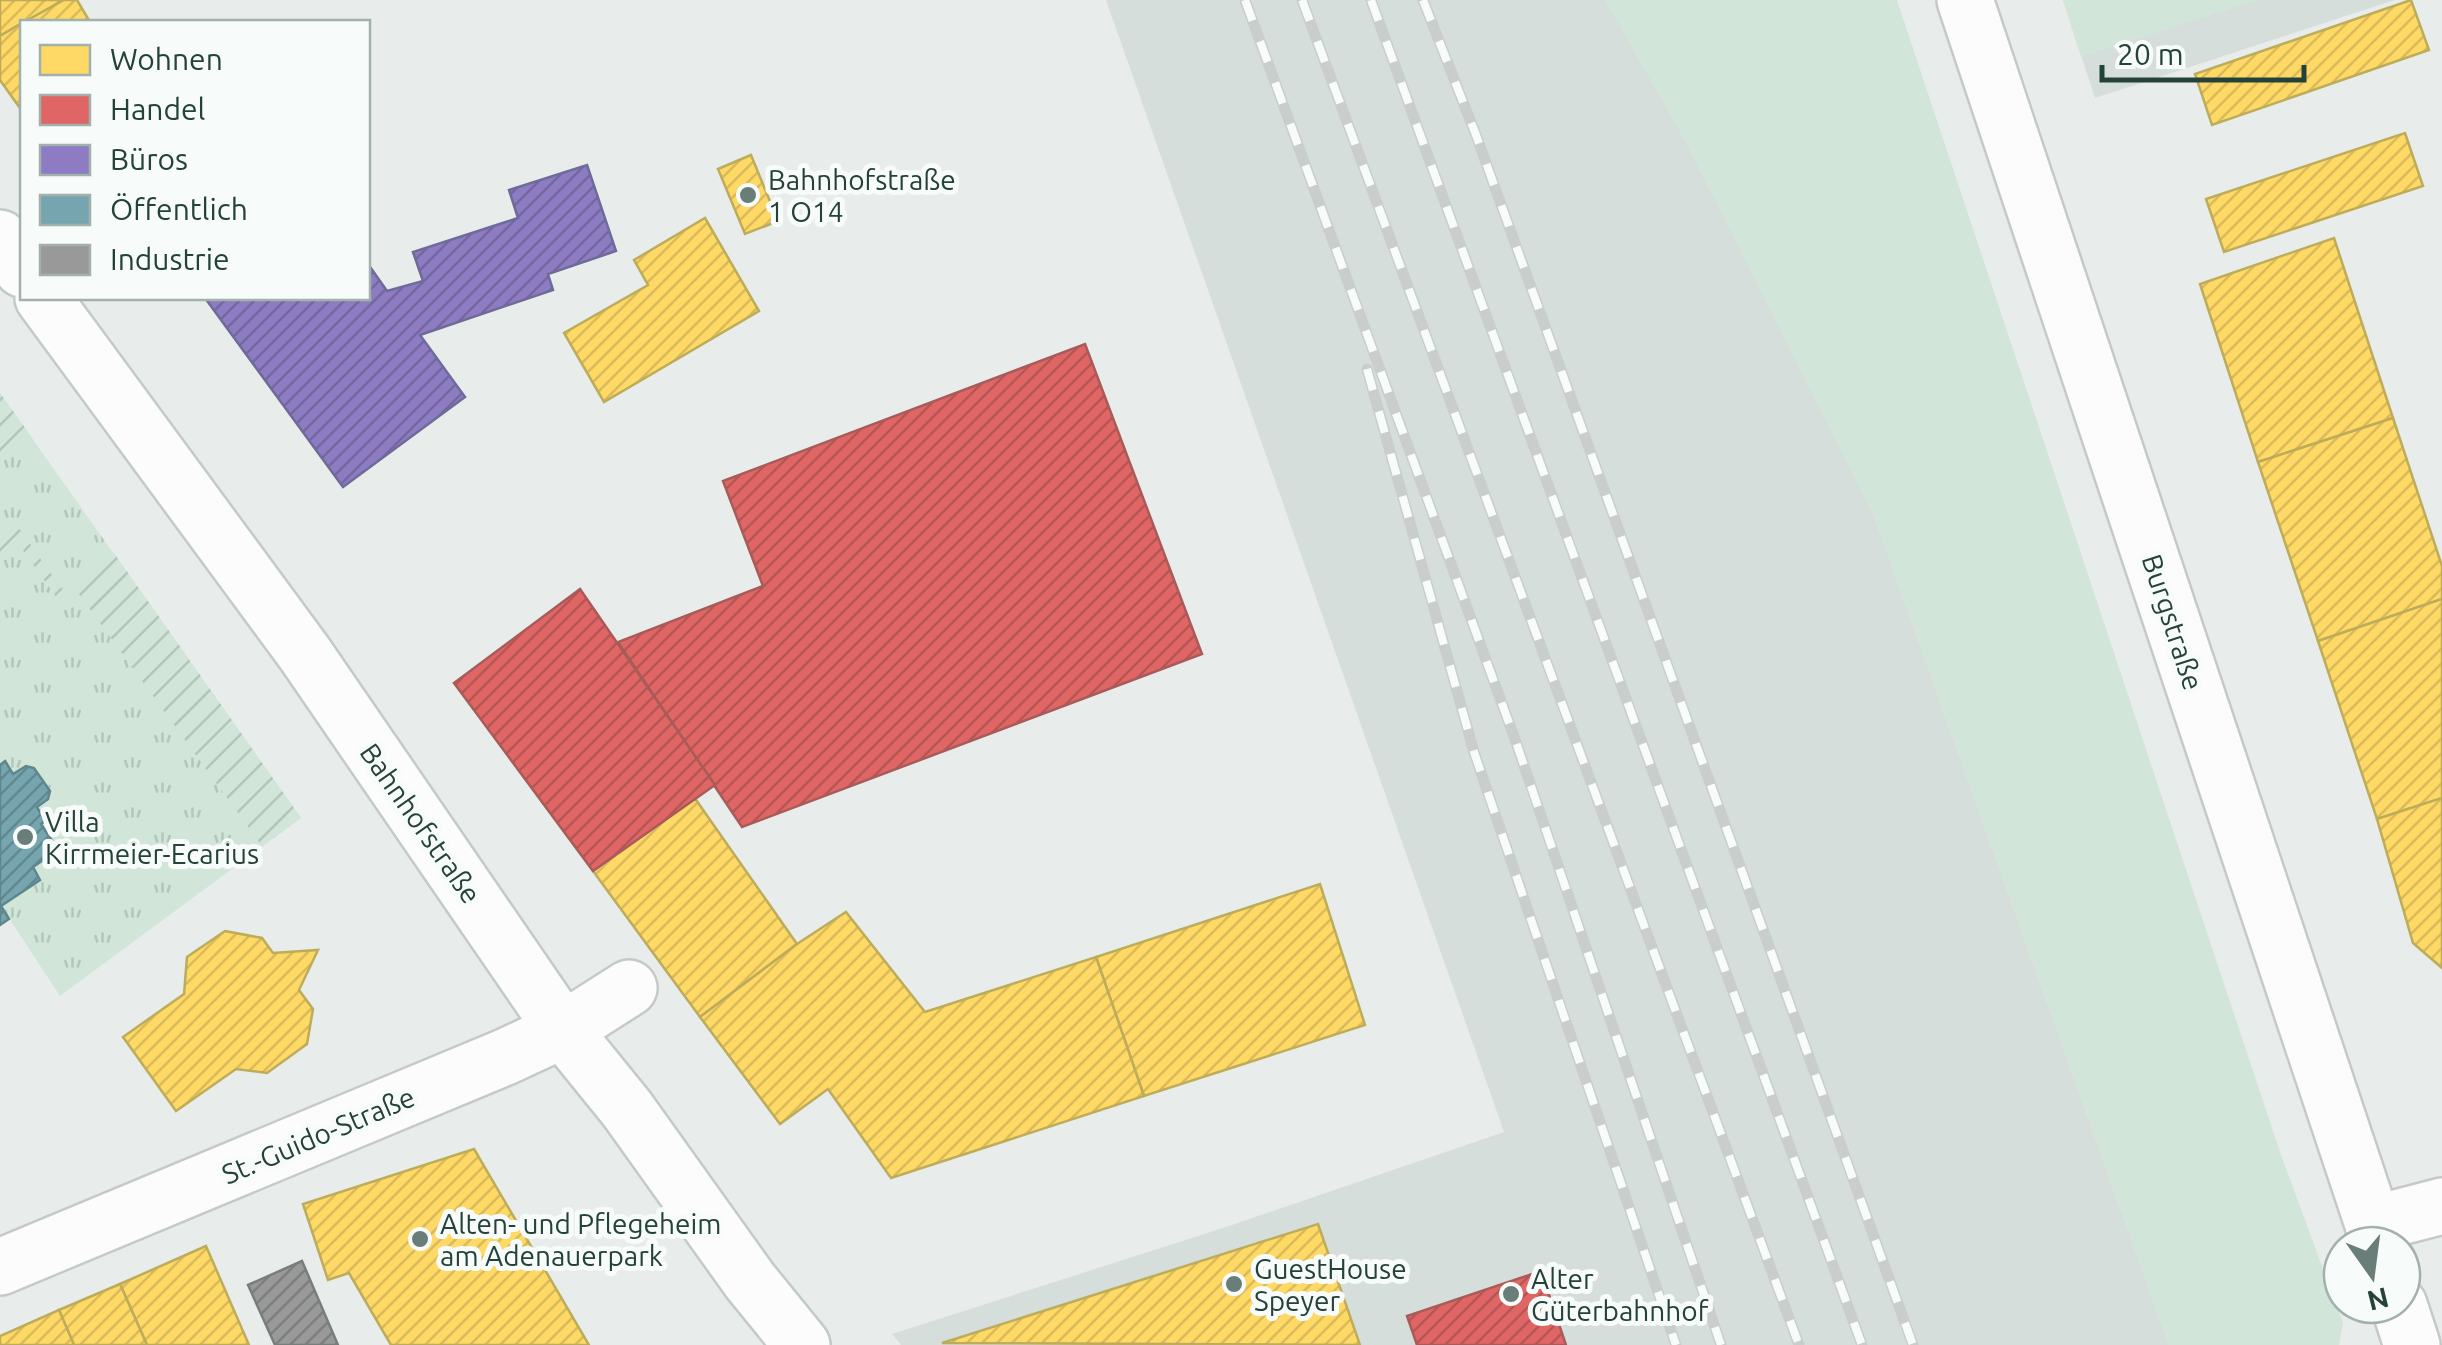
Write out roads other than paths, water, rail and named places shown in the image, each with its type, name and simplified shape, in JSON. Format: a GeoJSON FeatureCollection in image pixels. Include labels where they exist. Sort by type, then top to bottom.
{"type":"FeatureCollection","features":[{"type":"Feature","properties":{"kind":"street","name":"Burgstraße"},"geometry":{"type":"LineString","coordinates":[[1965,0],[2373,1225]]}},
{"type":"Feature","properties":{"kind":"street"},"geometry":{"type":"LineString","coordinates":[[0,238],[20,266]]}},
{"type":"Feature","properties":{"kind":"street","name":"Bahnhofstraße"},"geometry":{"type":"LineString","coordinates":[[45,300],[305,654],[563,1030],[627,1109],[750,1281],[802,1345]]}},
{"type":"Feature","properties":{"kind":"street","name":"St.-Guido-Straße"},"geometry":{"type":"LineString","coordinates":[[0,1267],[563,1030],[629,988]]}},
{"type":"Feature","properties":{"kind":"street"},"geometry":{"type":"LineString","coordinates":[[2399,1225],[2442,1206]]}},
{"type":"Feature","properties":{"kind":"railway"},"geometry":{"type":"LineString","coordinates":[[1245,0],[1516,742],[1721,1345]]}},
{"type":"Feature","properties":{"kind":"railway"},"geometry":{"type":"LineString","coordinates":[[1302,0],[1799,1345]]}},
{"type":"Feature","properties":{"kind":"railway"},"geometry":{"type":"LineString","coordinates":[[1371,0],[1862,1345]]}},
{"type":"Feature","properties":{"kind":"railway"},"geometry":{"type":"LineString","coordinates":[[1423,0],[1476,135],[1913,1345]]}},
{"type":"Feature","properties":{"kind":"railway"},"geometry":{"type":"LineString","coordinates":[[1367,369],[1474,752],[1676,1345]]}},
{"type":"Feature","properties":{"kind":"place","name":"Bahnhofstraße 1 O14"},"geometry":{"type":"Point","coordinates":[748,195]}},
{"type":"Feature","properties":{"kind":"place","name":"Villa Kirrmeier-Ecarius"},"geometry":{"type":"Point","coordinates":[25,837]}},
{"type":"Feature","properties":{"kind":"place","name":"Alten- und Pflegeheim am Adenauerpark"},"geometry":{"type":"Point","coordinates":[420,1239]}},
{"type":"Feature","properties":{"kind":"place","name":"GuestHouse Speyer"},"geometry":{"type":"Point","coordinates":[1234,1284]}},
{"type":"Feature","properties":{"kind":"place","name":"Alter Güterbahnhof"},"geometry":{"type":"Point","coordinates":[1511,1294]}}]}
